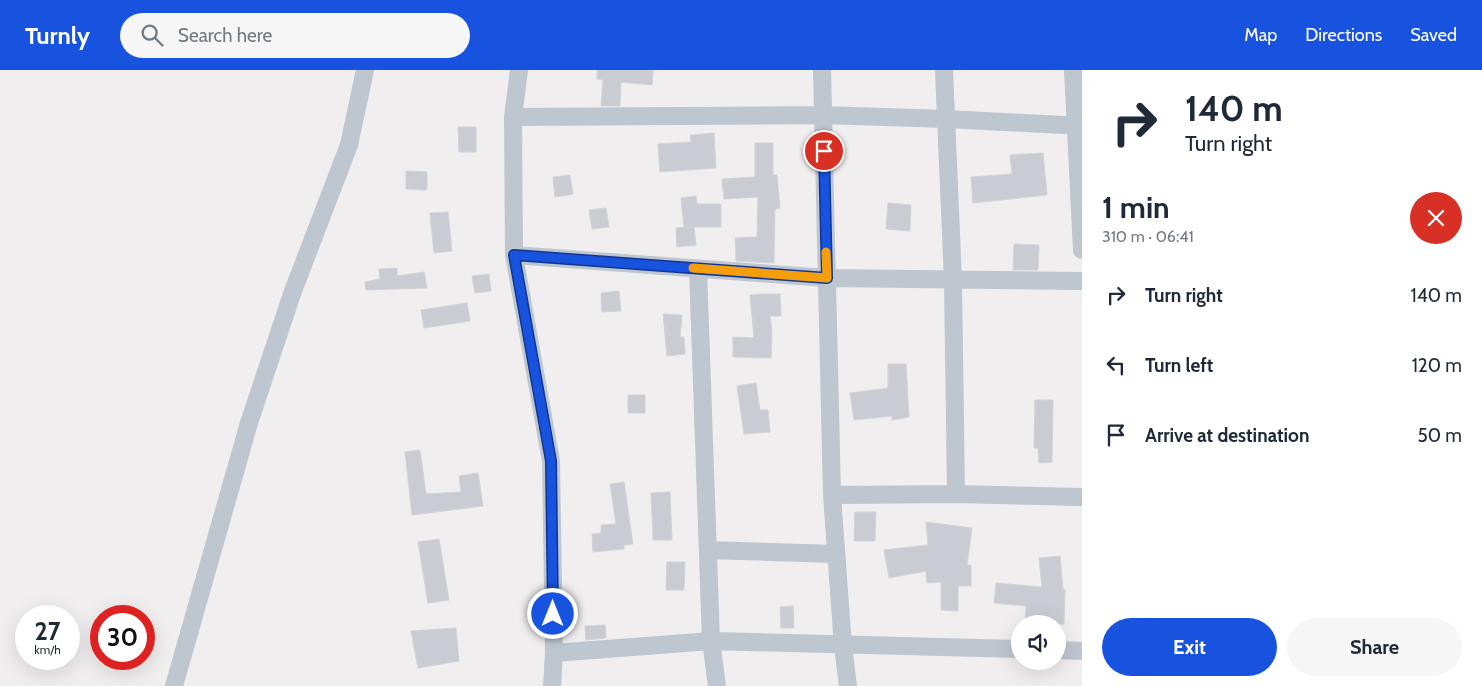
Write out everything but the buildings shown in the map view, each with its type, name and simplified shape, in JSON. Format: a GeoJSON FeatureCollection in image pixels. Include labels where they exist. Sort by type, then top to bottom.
{"type":"FeatureCollection","features":[{"type":"Feature","properties":{"kind":"street"},"geometry":{"type":"LineString","coordinates":[[174,686],[249,424],[293,292],[349,145],[365,70]]}},
{"type":"Feature","properties":{"kind":"street"},"geometry":{"type":"LineString","coordinates":[[519,70],[513,116],[514,255],[551,461],[554,653],[552,686]]}},
{"type":"Feature","properties":{"kind":"street"},"geometry":{"type":"LineString","coordinates":[[822,70],[832,496],[843,646],[848,686]]}},
{"type":"Feature","properties":{"kind":"street"},"geometry":{"type":"LineString","coordinates":[[944,70],[953,281],[956,494]]}},
{"type":"Feature","properties":{"kind":"street"},"geometry":{"type":"LineString","coordinates":[[1073,70],[1079,126],[1082,250]]}},
{"type":"Feature","properties":{"kind":"street"},"geometry":{"type":"LineString","coordinates":[[513,116],[823,115],[947,118],[1079,126]]}},
{"type":"Feature","properties":{"kind":"street"},"geometry":{"type":"LineString","coordinates":[[514,255],[827,278],[953,281],[1082,281]]}},
{"type":"Feature","properties":{"kind":"street"},"geometry":{"type":"LineString","coordinates":[[698,269],[711,641],[716,686]]}},
{"type":"Feature","properties":{"kind":"street"},"geometry":{"type":"LineString","coordinates":[[832,496],[956,494],[1082,497]]}},
{"type":"Feature","properties":{"kind":"street"},"geometry":{"type":"LineString","coordinates":[[708,550],[836,554]]}},
{"type":"Feature","properties":{"kind":"street"},"geometry":{"type":"LineString","coordinates":[[554,653],[711,641],[1011,650]]}},
{"type":"Feature","properties":{"kind":"street"},"geometry":{"type":"LineString","coordinates":[[1066,650],[1082,651]]}},
{"type":"Feature","properties":{"kind":"slow traffic"},"geometry":{"type":"LineString","coordinates":[[693,268],[827,278],[826,252]]}},
{"type":"Feature","properties":{"kind":"route"},"geometry":{"type":"LineString","coordinates":[[553,614],[551,461],[514,255],[827,278],[824,151]]}}]}
